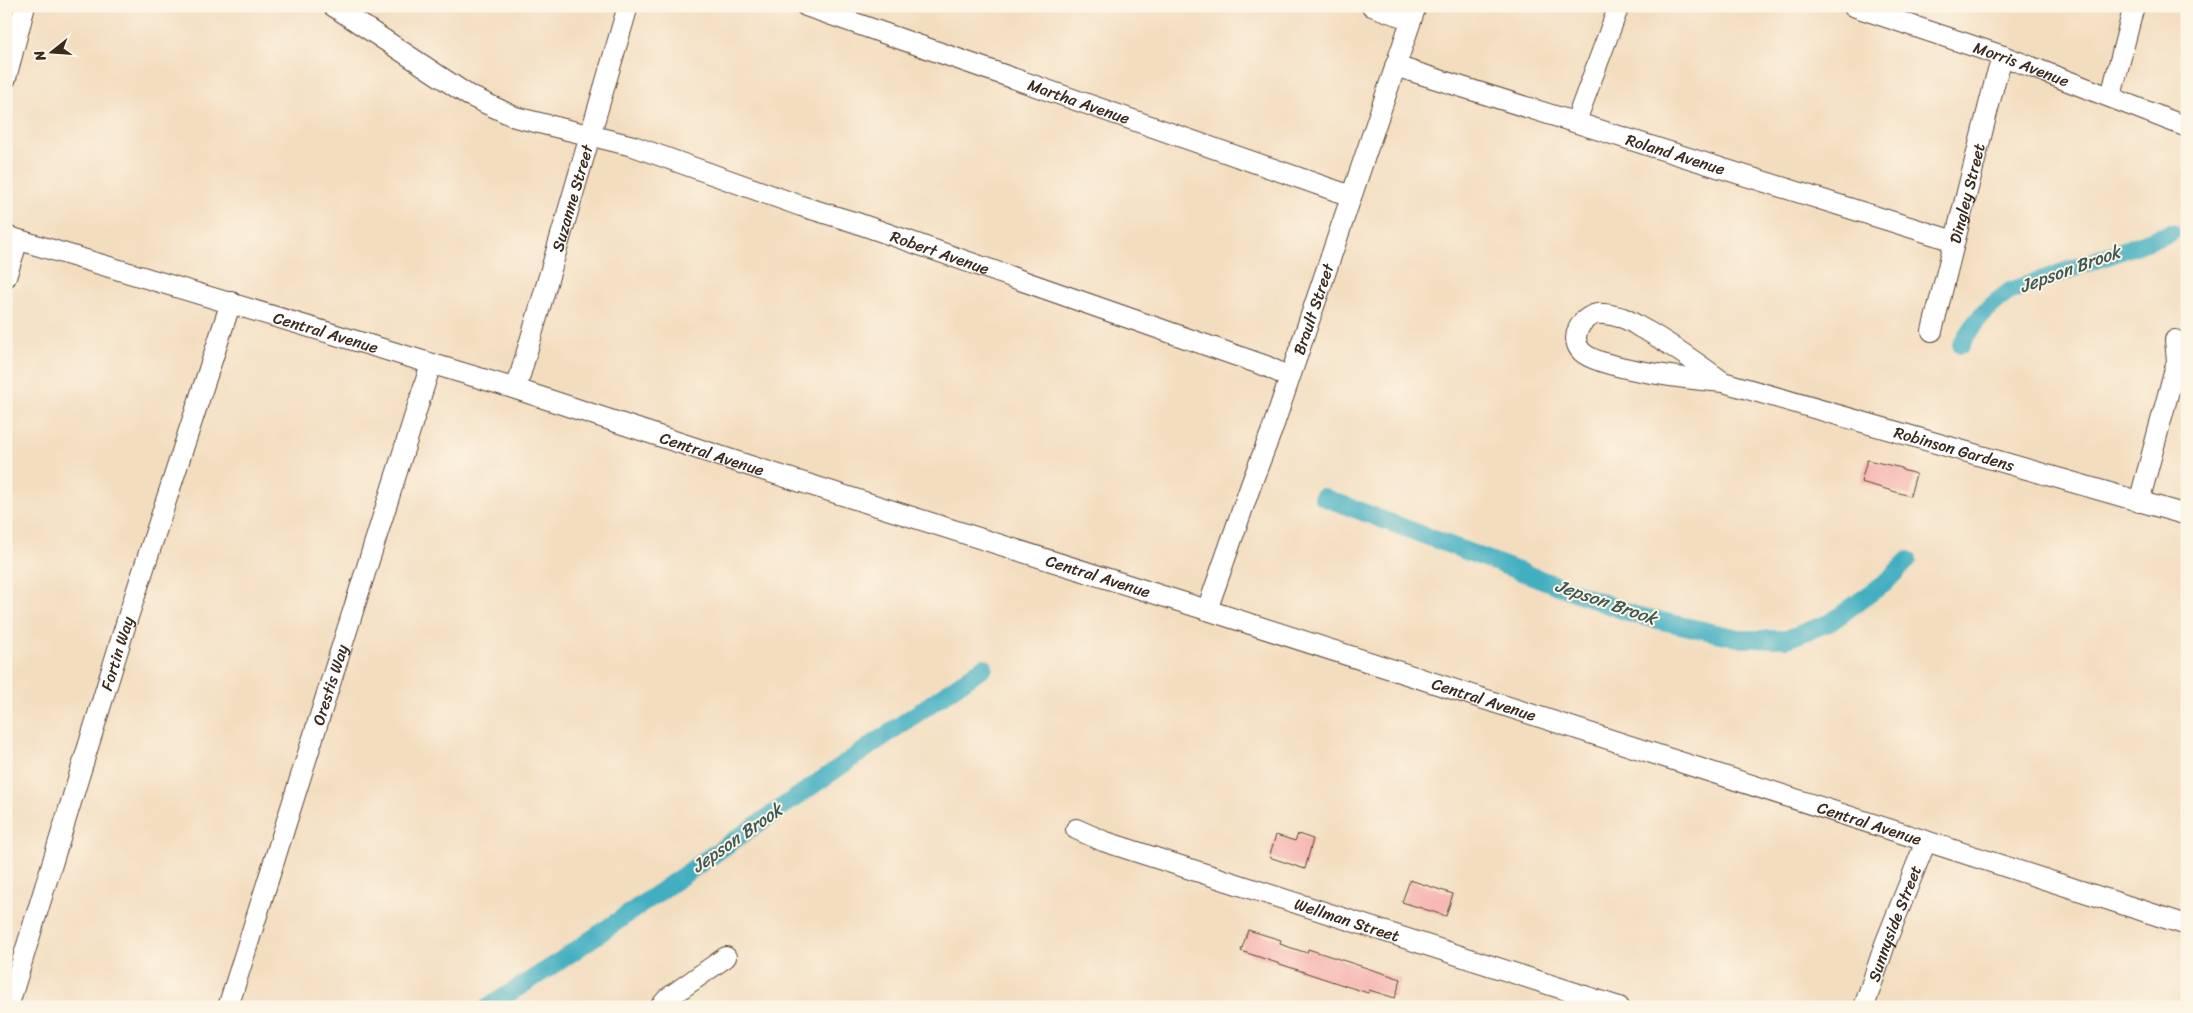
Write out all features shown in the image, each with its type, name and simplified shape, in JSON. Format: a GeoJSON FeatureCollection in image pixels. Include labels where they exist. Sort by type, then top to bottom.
{"type":"FeatureCollection","features":[{"type":"Feature","properties":{"kind":"street"},"geometry":{"type":"LineString","coordinates":[[6,78],[25,6]]}},
{"type":"Feature","properties":{"kind":"street","name":"Robert Avenue"},"geometry":{"type":"LineString","coordinates":[[333,6],[468,95],[515,117],[633,146],[1180,338],[1266,366],[1289,377]]}},
{"type":"Feature","properties":{"kind":"street","name":"Suzanne Street"},"geometry":{"type":"LineString","coordinates":[[516,389],[628,6]]}},
{"type":"Feature","properties":{"kind":"street","name":"Martha Avenue"},"geometry":{"type":"LineString","coordinates":[[806,6],[1351,196]]}},
{"type":"Feature","properties":{"kind":"street"},"geometry":{"type":"LineString","coordinates":[[1372,6],[1414,13]]}},
{"type":"Feature","properties":{"kind":"street"},"geometry":{"type":"LineString","coordinates":[[1576,121],[1618,6]]}},
{"type":"Feature","properties":{"kind":"street","name":"Morris Avenue"},"geometry":{"type":"LineString","coordinates":[[1853,6],[2003,56],[2111,96],[2187,127]]}},
{"type":"Feature","properties":{"kind":"street"},"geometry":{"type":"LineString","coordinates":[[2111,96],[2134,6]]}},
{"type":"Feature","properties":{"kind":"street","name":"Brault Street"},"geometry":{"type":"LineString","coordinates":[[1207,610],[1272,430],[1414,13]]}},
{"type":"Feature","properties":{"kind":"street","name":"Dingley Street"},"geometry":{"type":"LineString","coordinates":[[1932,331],[1996,77],[2003,56]]}},
{"type":"Feature","properties":{"kind":"street","name":"Roland Avenue"},"geometry":{"type":"LineString","coordinates":[[1395,66],[1576,121],[1954,241]]}},
{"type":"Feature","properties":{"kind":"street"},"geometry":{"type":"LineString","coordinates":[[6,277],[12,238]]}},
{"type":"Feature","properties":{"kind":"street","name":"Central Avenue"},"geometry":{"type":"LineString","coordinates":[[12,238],[516,389],[747,465],[1207,610],[2187,925]]}},
{"type":"Feature","properties":{"kind":"street","name":"Fortin Way"},"geometry":{"type":"LineString","coordinates":[[8,1007],[128,617],[230,302]]}},
{"type":"Feature","properties":{"kind":"street","name":"Robinson Gardens"},"geometry":{"type":"LineString","coordinates":[[1723,382],[1670,344],[1625,319],[1604,314],[1594,315],[1584,320],[1578,328],[1576,340],[1579,348],[1583,353],[1601,362],[1688,380],[1723,382],[2187,515]]}},
{"type":"Feature","properties":{"kind":"street"},"geometry":{"type":"LineString","coordinates":[[2138,502],[2177,361],[2175,340]]}},
{"type":"Feature","properties":{"kind":"street","name":"Orestis Way"},"geometry":{"type":"LineString","coordinates":[[228,1007],[430,364]]}},
{"type":"Feature","properties":{"kind":"street","name":"Wellman Street"},"geometry":{"type":"LineString","coordinates":[[1076,829],[1103,842],[1619,1007]]}},
{"type":"Feature","properties":{"kind":"street","name":"Sunnyside Street"},"geometry":{"type":"LineString","coordinates":[[1864,1007],[1926,840]]}},
{"type":"Feature","properties":{"kind":"street"},"geometry":{"type":"LineString","coordinates":[[660,1007],[668,998],[726,957]]}},
{"type":"Feature","properties":{"kind":"building"},"geometry":{"type":"Polygon","coordinates":[[[1867,460],[1902,468],[1902,470],[1916,474],[1910,496],[1861,482],[1867,460]]]}},
{"type":"Feature","properties":{"kind":"building"},"geometry":{"type":"Polygon","coordinates":[[[1298,834],[1313,839],[1305,869],[1269,857],[1276,835],[1295,841],[1298,834]]]}},
{"type":"Feature","properties":{"kind":"building"},"geometry":{"type":"Polygon","coordinates":[[[1410,880],[1453,894],[1446,916],[1402,902],[1410,880]]]}},
{"type":"Feature","properties":{"kind":"building"},"geometry":{"type":"Polygon","coordinates":[[[1248,930],[1281,940],[1280,944],[1307,953],[1308,949],[1401,979],[1395,998],[1369,990],[1368,993],[1241,951],[1248,930]]]}},
{"type":"Feature","properties":{"kind":"waterway","name":"Jepson Brook"},"geometry":{"type":"LineString","coordinates":[[1961,345],[1971,328],[1982,315],[2010,291],[2171,233]]}},
{"type":"Feature","properties":{"kind":"waterway","name":"Jepson Brook"},"geometry":{"type":"LineString","coordinates":[[1323,497],[1635,615],[1743,639],[1787,639],[1831,622],[1886,582],[1908,560]]}},
{"type":"Feature","properties":{"kind":"waterway","name":"Jepson Brook"},"geometry":{"type":"LineString","coordinates":[[488,1007],[557,963],[984,667]]}}]}
